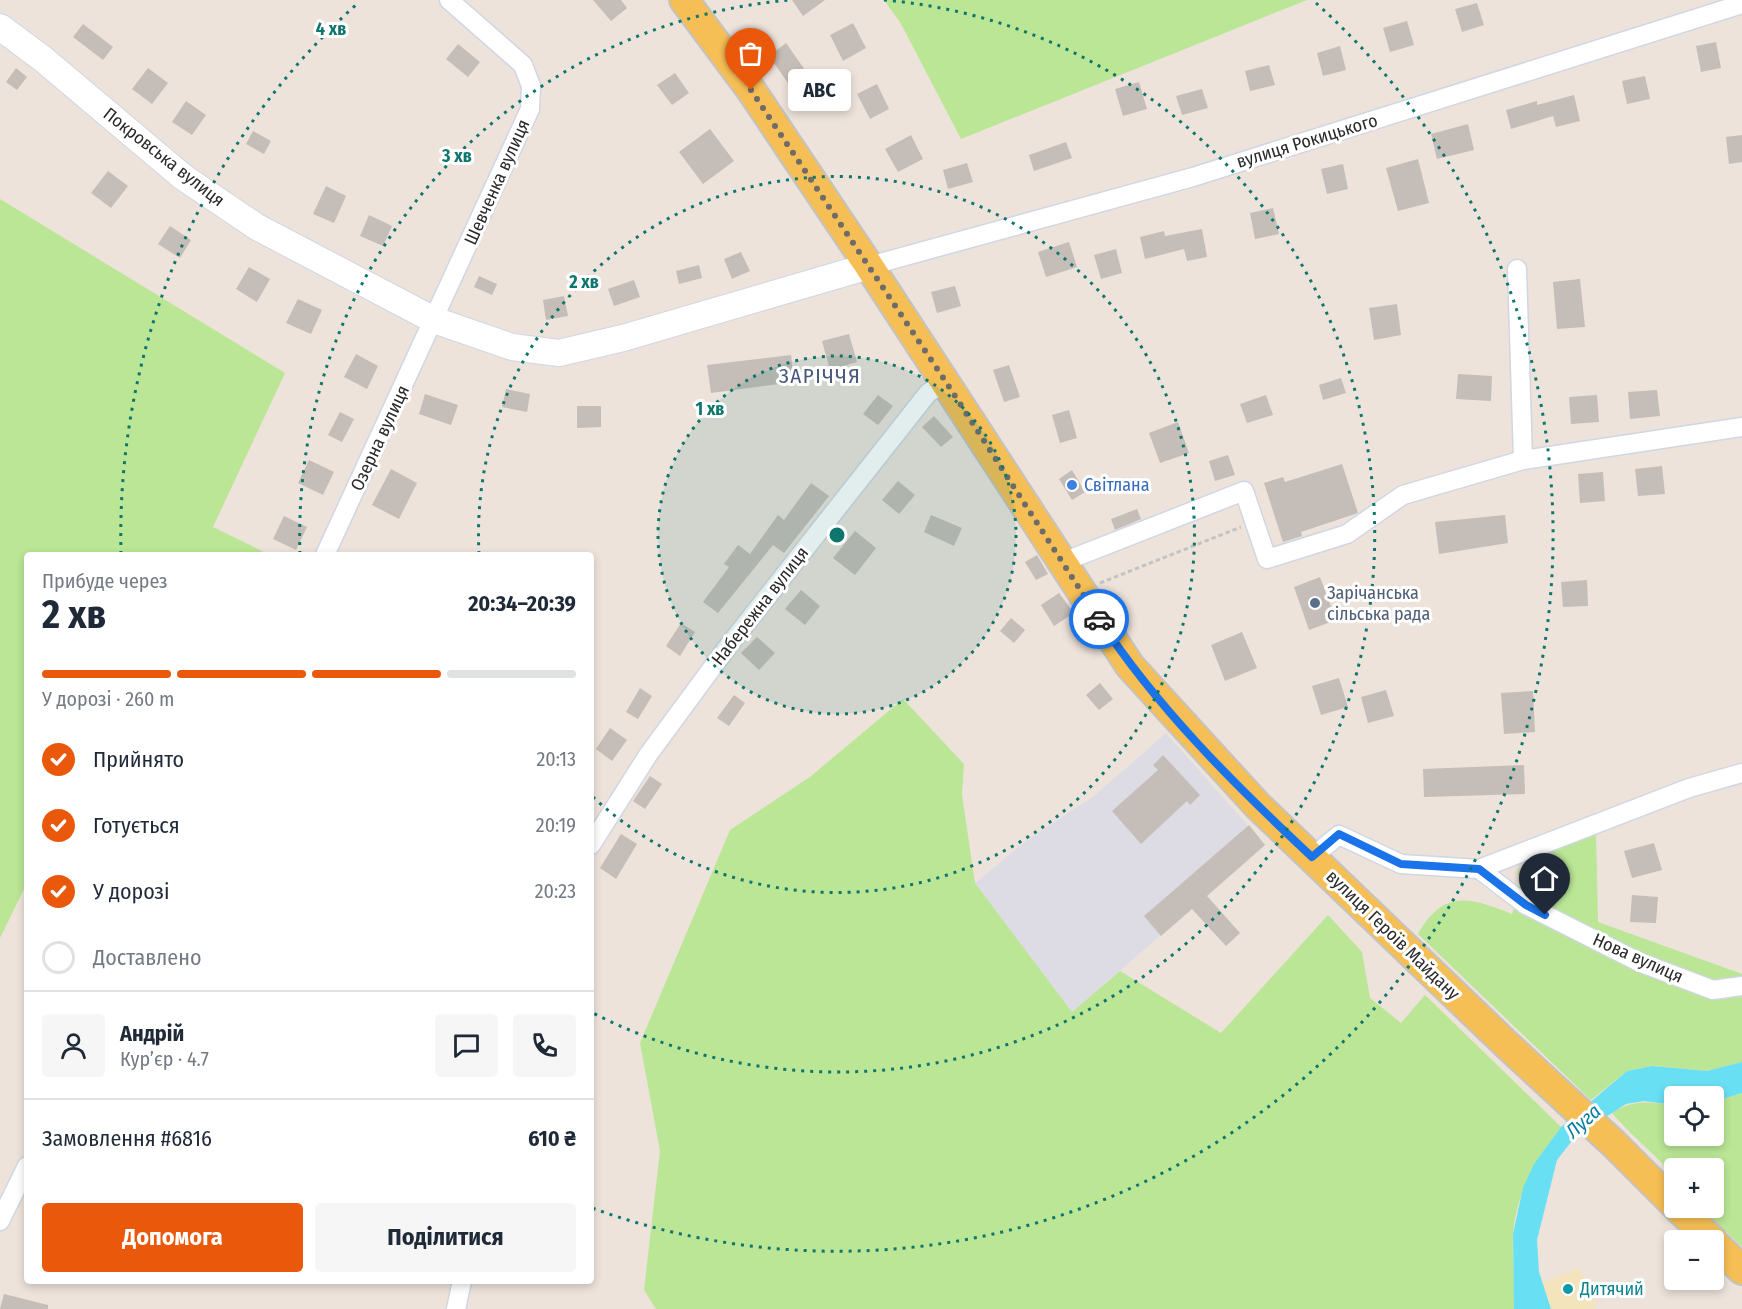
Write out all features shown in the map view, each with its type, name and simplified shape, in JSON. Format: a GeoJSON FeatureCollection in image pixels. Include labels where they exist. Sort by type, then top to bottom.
{"type":"FeatureCollection","features":[{"type":"Feature","properties":{"kind":"main road","name":"вулиця Героїв Майдану"},"geometry":{"type":"LineString","coordinates":[[684,0],[751,90],[869,266],[1130,666],[1250,798],[1507,1045],[1570,1101],[1664,1194]]}},
{"type":"Feature","properties":{"kind":"main road"},"geometry":{"type":"LineString","coordinates":[[1688,1218],[1701,1230]]}},
{"type":"Feature","properties":{"kind":"main road"},"geometry":{"type":"LineString","coordinates":[[1724,1253],[1742,1270]]}},
{"type":"Feature","properties":{"kind":"street","name":"Шевченка вулиця"},"geometry":{"type":"LineString","coordinates":[[434,320],[530,109],[531,86],[523,65],[449,0]]}},
{"type":"Feature","properties":{"kind":"street","name":"вулиця Рокицького"},"geometry":{"type":"LineString","coordinates":[[869,266],[1193,177],[1742,4]]}},
{"type":"Feature","properties":{"kind":"street","name":"Покровська вулиця"},"geometry":{"type":"LineString","coordinates":[[0,27],[43,59],[183,177],[248,220],[434,320],[512,347],[559,353],[623,338],[869,266]]}},
{"type":"Feature","properties":{"kind":"street"},"geometry":{"type":"LineString","coordinates":[[1517,269],[1523,460]]}},
{"type":"Feature","properties":{"kind":"street","name":"Озерна вулиця"},"geometry":{"type":"LineString","coordinates":[[326,552],[434,320]]}},
{"type":"Feature","properties":{"kind":"street","name":"Набережна вулиця"},"geometry":{"type":"LineString","coordinates":[[594,840],[648,755],[726,649],[928,393],[946,382]]}},
{"type":"Feature","properties":{"kind":"street"},"geometry":{"type":"LineString","coordinates":[[1063,562],[1244,491],[1267,559],[1347,534],[1403,495],[1523,460],[1742,427]]}},
{"type":"Feature","properties":{"kind":"street"},"geometry":{"type":"LineString","coordinates":[[1312,857],[1339,834],[1401,864],[1479,869],[1689,788],[1742,773]]}},
{"type":"Feature","properties":{"kind":"street","name":"Нова вулиця"},"geometry":{"type":"LineString","coordinates":[[1479,869],[1526,905],[1639,962],[1713,990],[1742,986]]}},
{"type":"Feature","properties":{"kind":"street"},"geometry":{"type":"LineString","coordinates":[[0,1221],[24,1172]]}},
{"type":"Feature","properties":{"kind":"street"},"geometry":{"type":"LineString","coordinates":[[456,1309],[461,1284]]}},
{"type":"Feature","properties":{"kind":"path"},"geometry":{"type":"LineString","coordinates":[[1081,591],[1254,522]]}},
{"type":"Feature","properties":{"kind":"shaded area"},"geometry":{"type":"Polygon","coordinates":[[[1166,733],[1265,845],[1072,1012],[975,883],[1026,841],[1094,796],[1166,733]]]}},
{"type":"Feature","properties":{"kind":"green space"},"geometry":{"type":"Polygon","coordinates":[[[884,0],[1307,0],[961,139],[900,22],[884,0]]]}},
{"type":"Feature","properties":{"kind":"green space"},"geometry":{"type":"Polygon","coordinates":[[[0,199],[285,373],[213,527],[264,552],[24,552],[24,889],[0,938],[0,199]]]}},
{"type":"Feature","properties":{"kind":"green space"},"geometry":{"type":"Polygon","coordinates":[[[903,699],[964,764],[962,795],[975,883],[1072,1012],[1120,971],[1221,1033],[1328,915],[1362,952],[1370,998],[1401,1023],[1425,995],[1561,1127],[1536,1164],[1518,1205],[1513,1235],[1514,1309],[656,1309],[644,1290],[660,1151],[640,1043],[730,830],[810,777],[903,699]]]}},
{"type":"Feature","properties":{"kind":"green space"},"geometry":{"type":"Polygon","coordinates":[[[1596,832],[1598,922],[1742,974],[1742,1062],[1707,1071],[1652,1066],[1627,1071],[1591,1100],[1418,934],[1428,919],[1448,903],[1471,901],[1512,914],[1520,893],[1518,871],[1545,852],[1596,832]]]}},
{"type":"Feature","properties":{"kind":"green space"},"geometry":{"type":"Polygon","coordinates":[[[1742,1093],[1742,1247],[1712,1218],[1724,1218],[1724,1158],[1664,1158],[1664,1166],[1612,1113],[1627,1105],[1664,1104],[1664,1146],[1724,1146],[1724,1099],[1742,1093]]]}},
{"type":"Feature","properties":{"kind":"sand","name":"Дитячий"},"geometry":{"type":"Polygon","coordinates":[[[1578,1268],[1594,1295],[1595,1309],[1551,1309],[1542,1283],[1578,1268]]]}},
{"type":"Feature","properties":{"kind":"water","name":"Луга"},"geometry":{"type":"Polygon","coordinates":[[[1742,1062],[1742,1093],[1724,1099],[1724,1086],[1664,1086],[1664,1104],[1644,1101],[1626,1104],[1575,1137],[1557,1160],[1537,1240],[1539,1272],[1551,1309],[1514,1309],[1513,1234],[1523,1188],[1534,1164],[1561,1127],[1627,1071],[1652,1066],[1707,1071],[1742,1062]]]}},
{"type":"Feature","properties":{"kind":"building"},"geometry":{"type":"Polygon","coordinates":[[[593,0],[621,0],[627,8],[611,21],[593,0]]]}},
{"type":"Feature","properties":{"kind":"building"},"geometry":{"type":"Polygon","coordinates":[[[792,0],[825,0],[803,16],[792,0]]]}},
{"type":"Feature","properties":{"kind":"building"},"geometry":{"type":"Polygon","coordinates":[[[1477,3],[1484,25],[1462,32],[1455,9],[1477,3]]]}},
{"type":"Feature","properties":{"kind":"building"},"geometry":{"type":"Polygon","coordinates":[[[1407,21],[1414,45],[1390,52],[1383,28],[1407,21]]]}},
{"type":"Feature","properties":{"kind":"building"},"geometry":{"type":"Polygon","coordinates":[[[853,23],[866,48],[843,61],[830,35],[853,23]]]}},
{"type":"Feature","properties":{"kind":"building"},"geometry":{"type":"Polygon","coordinates":[[[83,24],[113,47],[103,60],[73,37],[83,24]]]}},
{"type":"Feature","properties":{"kind":"building"},"geometry":{"type":"Polygon","coordinates":[[[1716,42],[1721,68],[1701,72],[1696,46],[1716,42]]]}},
{"type":"Feature","properties":{"kind":"building"},"geometry":{"type":"Polygon","coordinates":[[[786,43],[805,70],[788,83],[769,56],[786,43]]]}},
{"type":"Feature","properties":{"kind":"building"},"geometry":{"type":"Polygon","coordinates":[[[458,44],[480,62],[468,77],[446,59],[458,44]]]}},
{"type":"Feature","properties":{"kind":"building"},"geometry":{"type":"Polygon","coordinates":[[[1340,46],[1346,70],[1323,76],[1317,53],[1340,46]]]}},
{"type":"Feature","properties":{"kind":"building"},"geometry":{"type":"Polygon","coordinates":[[[1269,65],[1275,85],[1250,91],[1245,71],[1269,65]]]}},
{"type":"Feature","properties":{"kind":"building"},"geometry":{"type":"Polygon","coordinates":[[[16,68],[27,77],[17,90],[6,82],[16,68]]]}},
{"type":"Feature","properties":{"kind":"building"},"geometry":{"type":"Polygon","coordinates":[[[148,68],[168,83],[152,104],[132,89],[148,68]]]}},
{"type":"Feature","properties":{"kind":"building"},"geometry":{"type":"Polygon","coordinates":[[[675,73],[689,93],[672,105],[657,85],[675,73]]]}},
{"type":"Feature","properties":{"kind":"building"},"geometry":{"type":"Polygon","coordinates":[[[1645,76],[1650,99],[1627,104],[1622,81],[1645,76]]]}},
{"type":"Feature","properties":{"kind":"building"},"geometry":{"type":"Polygon","coordinates":[[[1139,82],[1147,109],[1123,116],[1115,89],[1139,82]]]}},
{"type":"Feature","properties":{"kind":"building"},"geometry":{"type":"Polygon","coordinates":[[[877,84],[889,109],[870,119],[857,94],[877,84]]]}},
{"type":"Feature","properties":{"kind":"building"},"geometry":{"type":"Polygon","coordinates":[[[1202,89],[1208,108],[1182,115],[1176,96],[1202,89]]]}},
{"type":"Feature","properties":{"kind":"building"},"geometry":{"type":"Polygon","coordinates":[[[1574,95],[1580,121],[1556,127],[1553,116],[1511,129],[1506,110],[1537,101],[1537,105],[1574,95]]]}},
{"type":"Feature","properties":{"kind":"building"},"geometry":{"type":"Polygon","coordinates":[[[186,101],[206,115],[192,135],[172,122],[186,101]]]}},
{"type":"Feature","properties":{"kind":"building"},"geometry":{"type":"Polygon","coordinates":[[[1468,124],[1474,150],[1437,159],[1431,134],[1468,124]]]}},
{"type":"Feature","properties":{"kind":"building"},"geometry":{"type":"Polygon","coordinates":[[[710,129],[734,161],[703,184],[679,152],[710,129]]]}},
{"type":"Feature","properties":{"kind":"building"},"geometry":{"type":"Polygon","coordinates":[[[253,131],[271,141],[264,154],[246,144],[253,131]]]}},
{"type":"Feature","properties":{"kind":"building"},"geometry":{"type":"Polygon","coordinates":[[[911,135],[923,159],[898,172],[885,149],[911,135]]]}},
{"type":"Feature","properties":{"kind":"building"},"geometry":{"type":"Polygon","coordinates":[[[1742,135],[1742,162],[1729,164],[1726,137],[1742,135]]]}},
{"type":"Feature","properties":{"kind":"building"},"geometry":{"type":"Polygon","coordinates":[[[1066,142],[1072,158],[1034,171],[1029,155],[1066,142]]]}},
{"type":"Feature","properties":{"kind":"building"},"geometry":{"type":"Polygon","coordinates":[[[1418,159],[1429,203],[1398,211],[1386,168],[1418,159]]]}},
{"type":"Feature","properties":{"kind":"building"},"geometry":{"type":"Polygon","coordinates":[[[967,163],[973,182],[948,189],[943,170],[967,163]]]}},
{"type":"Feature","properties":{"kind":"building"},"geometry":{"type":"Polygon","coordinates":[[[1343,164],[1348,189],[1327,194],[1321,169],[1343,164]]]}},
{"type":"Feature","properties":{"kind":"building"},"geometry":{"type":"Polygon","coordinates":[[[108,171],[128,186],[111,208],[91,193],[108,171]]]}},
{"type":"Feature","properties":{"kind":"building"},"geometry":{"type":"Polygon","coordinates":[[[326,186],[346,196],[334,223],[313,214],[326,186]]]}},
{"type":"Feature","properties":{"kind":"building"},"geometry":{"type":"Polygon","coordinates":[[[1273,208],[1279,234],[1255,239],[1250,213],[1273,208]]]}},
{"type":"Feature","properties":{"kind":"building"},"geometry":{"type":"Polygon","coordinates":[[[369,215],[392,226],[383,246],[360,236],[369,215]]]}},
{"type":"Feature","properties":{"kind":"building"},"geometry":{"type":"Polygon","coordinates":[[[170,226],[191,240],[180,258],[158,244],[170,226]]]}},
{"type":"Feature","properties":{"kind":"building"},"geometry":{"type":"Polygon","coordinates":[[[1202,229],[1207,257],[1187,261],[1184,249],[1145,259],[1140,237],[1164,231],[1165,236],[1202,229]]]}},
{"type":"Feature","properties":{"kind":"building"},"geometry":{"type":"Polygon","coordinates":[[[1069,242],[1077,267],[1046,277],[1038,252],[1069,242]]]}},
{"type":"Feature","properties":{"kind":"building"},"geometry":{"type":"Polygon","coordinates":[[[1116,249],[1122,273],[1101,279],[1094,255],[1116,249]]]}},
{"type":"Feature","properties":{"kind":"building"},"geometry":{"type":"Polygon","coordinates":[[[741,252],[750,271],[732,279],[724,259],[741,252]]]}},
{"type":"Feature","properties":{"kind":"building"},"geometry":{"type":"Polygon","coordinates":[[[699,265],[702,278],[679,284],[676,271],[699,265]]]}},
{"type":"Feature","properties":{"kind":"building"},"geometry":{"type":"Polygon","coordinates":[[[249,267],[270,279],[257,302],[236,289],[249,267]]]}},
{"type":"Feature","properties":{"kind":"building"},"geometry":{"type":"Polygon","coordinates":[[[479,276],[497,284],[492,295],[474,287],[479,276]]]}},
{"type":"Feature","properties":{"kind":"building"},"geometry":{"type":"Polygon","coordinates":[[[1580,279],[1585,327],[1557,329],[1553,282],[1580,279]]]}},
{"type":"Feature","properties":{"kind":"building"},"geometry":{"type":"Polygon","coordinates":[[[634,280],[640,297],[614,306],[608,289],[634,280]]]}},
{"type":"Feature","properties":{"kind":"building"},"geometry":{"type":"Polygon","coordinates":[[[955,286],[961,306],[937,313],[931,292],[955,286]]]}},
{"type":"Feature","properties":{"kind":"building"},"geometry":{"type":"Polygon","coordinates":[[[564,296],[568,316],[546,320],[543,300],[564,296]]]}},
{"type":"Feature","properties":{"kind":"building"},"geometry":{"type":"Polygon","coordinates":[[[298,299],[322,310],[311,334],[286,323],[298,299]]]}},
{"type":"Feature","properties":{"kind":"building"},"geometry":{"type":"Polygon","coordinates":[[[1397,304],[1401,335],[1374,340],[1369,308],[1397,304]]]}},
{"type":"Feature","properties":{"kind":"building"},"geometry":{"type":"Polygon","coordinates":[[[849,334],[857,362],[830,370],[822,341],[849,334]]]}},
{"type":"Feature","properties":{"kind":"building"},"geometry":{"type":"Polygon","coordinates":[[[356,354],[378,366],[367,389],[344,377],[356,354]]]}},
{"type":"Feature","properties":{"kind":"building"},"geometry":{"type":"Polygon","coordinates":[[[791,355],[794,382],[711,393],[707,365],[791,355]]]}},
{"type":"Feature","properties":{"kind":"building"},"geometry":{"type":"Polygon","coordinates":[[[1009,365],[1020,397],[1004,402],[993,370],[1009,365]]]}},
{"type":"Feature","properties":{"kind":"building"},"geometry":{"type":"Polygon","coordinates":[[[1458,374],[1492,376],[1491,401],[1456,399],[1458,374]]]}},
{"type":"Feature","properties":{"kind":"building"},"geometry":{"type":"Polygon","coordinates":[[[1341,378],[1346,393],[1323,400],[1319,385],[1341,378]]]}},
{"type":"Feature","properties":{"kind":"building"},"geometry":{"type":"Polygon","coordinates":[[[506,389],[530,394],[527,412],[502,407],[506,389]]]}},
{"type":"Feature","properties":{"kind":"building"},"geometry":{"type":"Polygon","coordinates":[[[1657,390],[1660,416],[1630,419],[1628,392],[1657,390]]]}},
{"type":"Feature","properties":{"kind":"building"},"geometry":{"type":"Polygon","coordinates":[[[425,394],[458,405],[451,425],[419,414],[425,394]]]}},
{"type":"Feature","properties":{"kind":"building"},"geometry":{"type":"Polygon","coordinates":[[[878,395],[893,406],[878,425],[863,414],[878,395]]]}},
{"type":"Feature","properties":{"kind":"building"},"geometry":{"type":"Polygon","coordinates":[[[1266,395],[1273,415],[1247,423],[1240,404],[1266,395]]]}},
{"type":"Feature","properties":{"kind":"building"},"geometry":{"type":"Polygon","coordinates":[[[1597,395],[1599,422],[1571,424],[1569,397],[1597,395]]]}},
{"type":"Feature","properties":{"kind":"building"},"geometry":{"type":"Polygon","coordinates":[[[577,406],[601,406],[601,427],[577,428],[577,406]]]}},
{"type":"Feature","properties":{"kind":"building"},"geometry":{"type":"Polygon","coordinates":[[[1069,410],[1077,438],[1060,443],[1052,415],[1069,410]]]}},
{"type":"Feature","properties":{"kind":"building"},"geometry":{"type":"Polygon","coordinates":[[[340,412],[354,419],[342,442],[328,435],[340,412]]]}},
{"type":"Feature","properties":{"kind":"building"},"geometry":{"type":"Polygon","coordinates":[[[934,416],[953,437],[941,447],[922,427],[934,416]]]}},
{"type":"Feature","properties":{"kind":"building"},"geometry":{"type":"Polygon","coordinates":[[[1178,422],[1189,453],[1160,463],[1149,433],[1178,422]]]}},
{"type":"Feature","properties":{"kind":"building"},"geometry":{"type":"Polygon","coordinates":[[[1228,455],[1235,475],[1215,481],[1209,461],[1228,455]]]}},
{"type":"Feature","properties":{"kind":"building"},"geometry":{"type":"Polygon","coordinates":[[[309,460],[334,472],[323,495],[298,483],[309,460]]]}},
{"type":"Feature","properties":{"kind":"building"},"geometry":{"type":"Polygon","coordinates":[[[1342,464],[1358,513],[1301,532],[1302,536],[1283,542],[1264,483],[1283,477],[1285,482],[1342,464]]]}},
{"type":"Feature","properties":{"kind":"building"},"geometry":{"type":"Polygon","coordinates":[[[1662,466],[1665,494],[1638,496],[1635,469],[1662,466]]]}},
{"type":"Feature","properties":{"kind":"building"},"geometry":{"type":"Polygon","coordinates":[[[391,469],[417,483],[399,519],[372,505],[391,469]]]}},
{"type":"Feature","properties":{"kind":"building","name":"Світлана"},"geometry":{"type":"Polygon","coordinates":[[[1072,470],[1085,492],[1072,500],[1059,479],[1072,470]]]}},
{"type":"Feature","properties":{"kind":"building"},"geometry":{"type":"Polygon","coordinates":[[[1603,472],[1605,501],[1580,503],[1578,474],[1603,472]]]}},
{"type":"Feature","properties":{"kind":"building"},"geometry":{"type":"Polygon","coordinates":[[[898,481],[915,495],[899,514],[882,500],[898,481]]]}},
{"type":"Feature","properties":{"kind":"building"},"geometry":{"type":"Polygon","coordinates":[[[811,483],[829,496],[784,553],[773,545],[718,613],[703,602],[729,567],[724,564],[738,545],[750,554],[778,515],[784,520],[811,483]]]}},
{"type":"Feature","properties":{"kind":"building"},"geometry":{"type":"Polygon","coordinates":[[[1137,509],[1141,519],[1115,530],[1111,519],[1137,509]]]}},
{"type":"Feature","properties":{"kind":"building"},"geometry":{"type":"Polygon","coordinates":[[[931,515],[962,528],[954,546],[924,532],[931,515]]]}},
{"type":"Feature","properties":{"kind":"building"},"geometry":{"type":"Polygon","coordinates":[[[1505,515],[1508,543],[1439,554],[1435,522],[1505,515]]]}},
{"type":"Feature","properties":{"kind":"building"},"geometry":{"type":"Polygon","coordinates":[[[284,516],[307,527],[296,550],[273,539],[284,516]]]}},
{"type":"Feature","properties":{"kind":"building"},"geometry":{"type":"Polygon","coordinates":[[[855,531],[876,548],[855,575],[833,558],[855,531]]]}},
{"type":"Feature","properties":{"kind":"building"},"geometry":{"type":"Polygon","coordinates":[[[1037,555],[1048,574],[1036,580],[1025,562],[1037,555]]]}},
{"type":"Feature","properties":{"kind":"building","name":"Зарічанська сільська рада"},"geometry":{"type":"Polygon","coordinates":[[[1320,577],[1336,620],[1309,630],[1294,587],[1320,577]]]}},
{"type":"Feature","properties":{"kind":"building"},"geometry":{"type":"Polygon","coordinates":[[[1587,580],[1588,606],[1563,607],[1561,582],[1587,580]]]}},
{"type":"Feature","properties":{"kind":"building"},"geometry":{"type":"Polygon","coordinates":[[[801,590],[820,606],[805,625],[785,609],[801,590]]]}},
{"type":"Feature","properties":{"kind":"building"},"geometry":{"type":"Polygon","coordinates":[[[1059,593],[1074,613],[1054,626],[1041,605],[1059,593]]]}},
{"type":"Feature","properties":{"kind":"building"},"geometry":{"type":"Polygon","coordinates":[[[1011,618],[1025,630],[1014,643],[1000,631],[1011,618]]]}},
{"type":"Feature","properties":{"kind":"building"},"geometry":{"type":"Polygon","coordinates":[[[681,623],[695,632],[680,656],[666,646],[681,623]]]}},
{"type":"Feature","properties":{"kind":"building"},"geometry":{"type":"Polygon","coordinates":[[[1242,632],[1257,668],[1225,681],[1211,645],[1242,632]]]}},
{"type":"Feature","properties":{"kind":"building"},"geometry":{"type":"Polygon","coordinates":[[[757,637],[775,653],[759,670],[741,653],[757,637]]]}},
{"type":"Feature","properties":{"kind":"building"},"geometry":{"type":"Polygon","coordinates":[[[1339,678],[1348,707],[1321,715],[1312,686],[1339,678]]]}},
{"type":"Feature","properties":{"kind":"building"},"geometry":{"type":"Polygon","coordinates":[[[1100,683],[1113,699],[1099,710],[1086,695],[1100,683]]]}},
{"type":"Feature","properties":{"kind":"building"},"geometry":{"type":"Polygon","coordinates":[[[640,688],[652,696],[638,719],[626,712],[640,688]]]}},
{"type":"Feature","properties":{"kind":"building"},"geometry":{"type":"Polygon","coordinates":[[[1386,690],[1394,716],[1368,723],[1361,697],[1386,690]]]}},
{"type":"Feature","properties":{"kind":"building"},"geometry":{"type":"Polygon","coordinates":[[[1533,691],[1535,732],[1504,734],[1501,693],[1533,691]]]}},
{"type":"Feature","properties":{"kind":"building"},"geometry":{"type":"Polygon","coordinates":[[[734,695],[745,703],[729,726],[717,718],[734,695]]]}},
{"type":"Feature","properties":{"kind":"building"},"geometry":{"type":"Polygon","coordinates":[[[610,728],[627,740],[612,761],[596,749],[610,728]]]}},
{"type":"Feature","properties":{"kind":"building"},"geometry":{"type":"Polygon","coordinates":[[[1163,755],[1200,795],[1190,805],[1187,801],[1141,844],[1112,811],[1158,770],[1153,765],[1163,755]]]}},
{"type":"Feature","properties":{"kind":"building"},"geometry":{"type":"Polygon","coordinates":[[[1524,765],[1525,794],[1424,797],[1423,769],[1524,765]]]}},
{"type":"Feature","properties":{"kind":"building"},"geometry":{"type":"Polygon","coordinates":[[[650,776],[662,784],[645,809],[633,801],[650,776]]]}},
{"type":"Feature","properties":{"kind":"building"},"geometry":{"type":"Polygon","coordinates":[[[1249,825],[1265,845],[1207,896],[1240,933],[1226,946],[1192,909],[1161,936],[1144,916],[1249,825]]]}},
{"type":"Feature","properties":{"kind":"building"},"geometry":{"type":"Polygon","coordinates":[[[621,834],[637,844],[616,879],[600,868],[621,834]]]}},
{"type":"Feature","properties":{"kind":"building"},"geometry":{"type":"Polygon","coordinates":[[[1654,843],[1662,870],[1632,878],[1624,851],[1654,843]]]}},
{"type":"Feature","properties":{"kind":"building"},"geometry":{"type":"Polygon","coordinates":[[[1632,895],[1658,897],[1656,923],[1630,922],[1632,895]]]}},
{"type":"Feature","properties":{"kind":"building"},"geometry":{"type":"Polygon","coordinates":[[[4,1294],[48,1305],[48,1309],[0,1309],[4,1294]]]}},
{"type":"Feature","properties":{"kind":"way so far"},"geometry":{"type":"LineString","coordinates":[[751,90],[946,382],[1099,619]]}},
{"type":"Feature","properties":{"kind":"place","name":"ABC"},"geometry":{"type":"Point","coordinates":[751,90]}},
{"type":"Feature","properties":{"kind":"place","name":"Світлана"},"geometry":{"type":"Point","coordinates":[1072,485]}},
{"type":"Feature","properties":{"kind":"place","name":"Зарічанська сільська рада"},"geometry":{"type":"Point","coordinates":[1315,603]}},
{"type":"Feature","properties":{"kind":"place","name":"Дитячий"},"geometry":{"type":"Point","coordinates":[1568,1289]}},
{"type":"Feature","properties":{"kind":"district","name":"ЗАРІЧЧЯ"},"geometry":{"type":"Point","coordinates":[820,376]}},
{"type":"Feature","properties":{"kind":"route"},"geometry":{"type":"LineString","coordinates":[[1099,619],[1130,666],[1156,696],[1258,806],[1312,857],[1339,834],[1401,864],[1479,869],[1526,905],[1545,915]]}}]}
